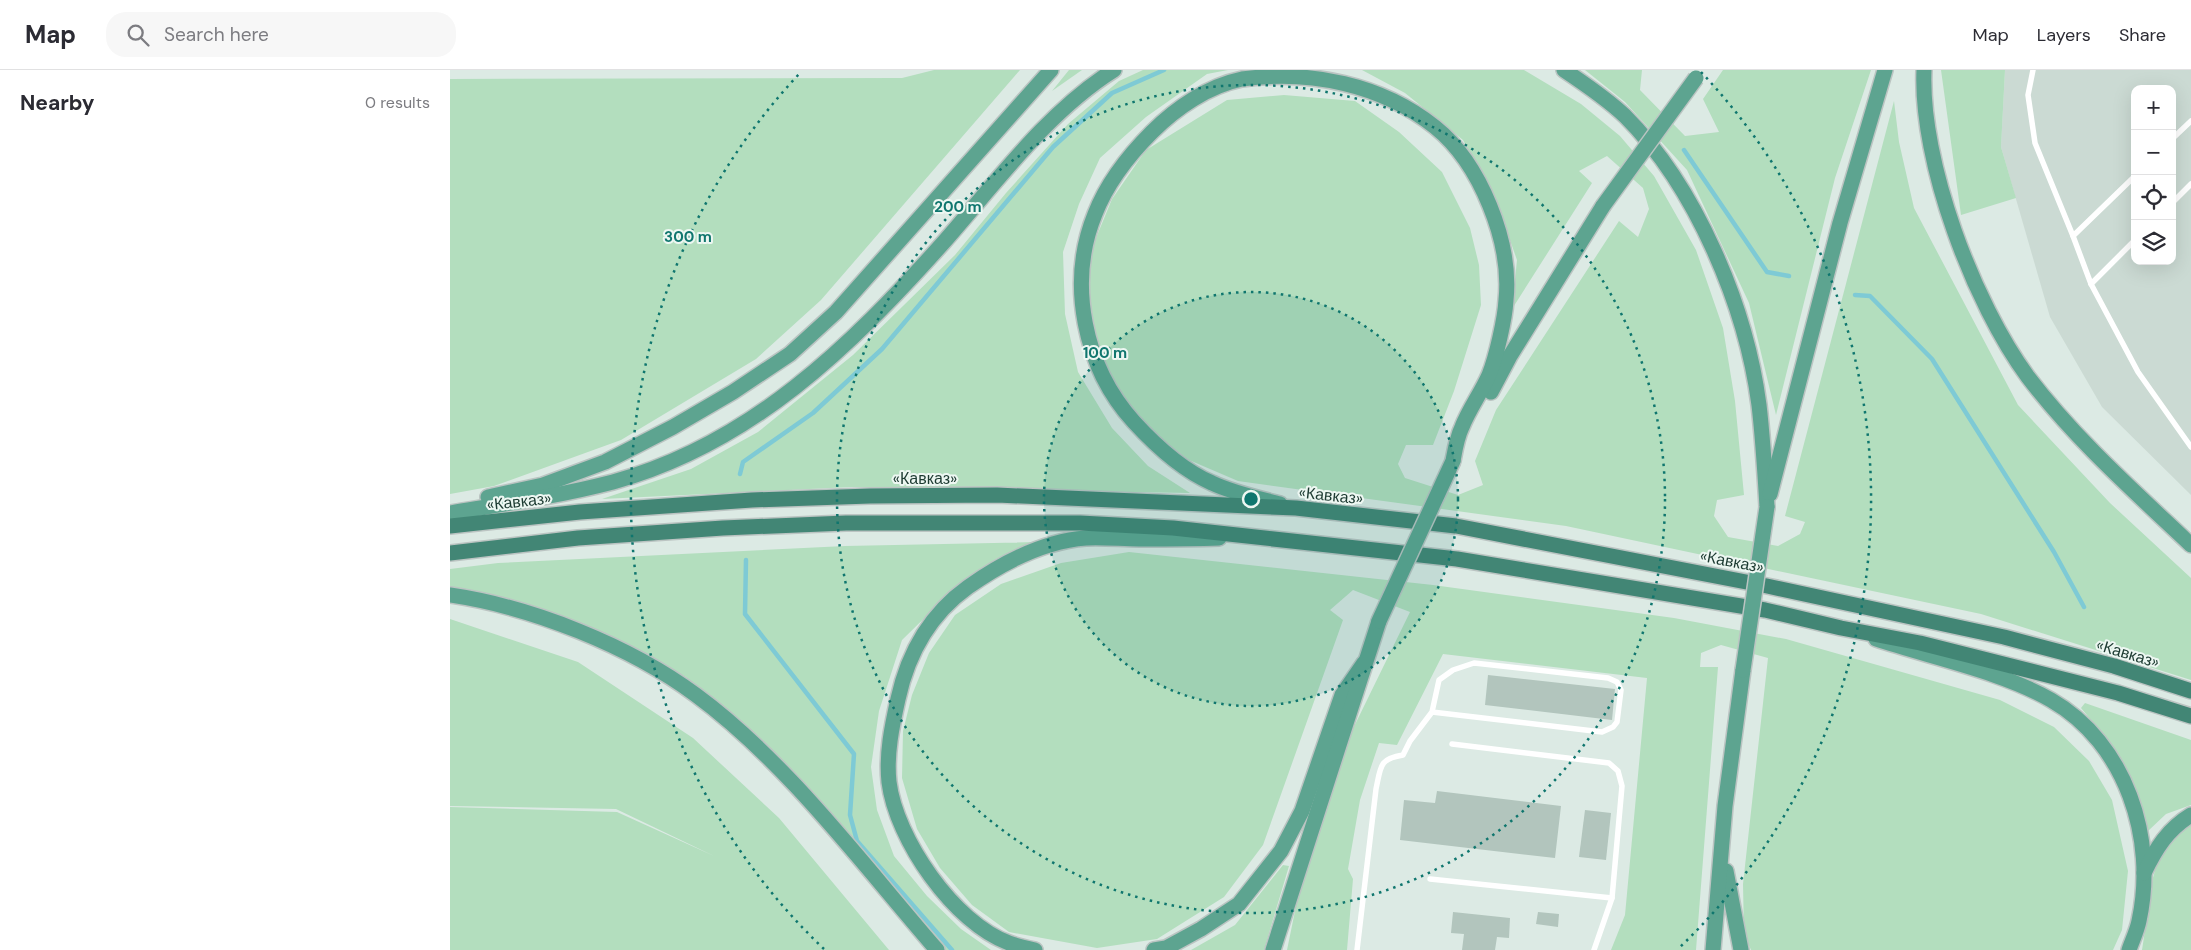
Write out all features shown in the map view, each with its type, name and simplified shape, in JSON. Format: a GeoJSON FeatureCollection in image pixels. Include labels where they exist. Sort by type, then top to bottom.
{"type":"FeatureCollection","features":[{"type":"Feature","properties":{"kind":"highway","name":"«Кавказ»"},"geometry":{"type":"LineString","coordinates":[[450,526],[580,512],[743,500],[870,496],[997,495],[1296,508],[1456,526],[1767,586],[2004,637],[2114,666],[2191,691]]}},
{"type":"Feature","properties":{"kind":"highway"},"geometry":{"type":"LineString","coordinates":[[450,554],[578,538],[723,528],[846,523],[1080,523],[1173,528],[1239,537],[1457,559],[1765,610],[1841,628],[1929,645],[2118,693],[2191,716]]}},
{"type":"Feature","properties":{"kind":"main road"},"geometry":{"type":"LineString","coordinates":[[450,506],[543,484],[605,462],[673,427],[733,392],[790,354],[836,312],[1051,70]]}},
{"type":"Feature","properties":{"kind":"main road"},"geometry":{"type":"LineString","coordinates":[[450,513],[613,482],[680,456],[730,432],[781,399],[830,360],[885,308],[1053,119],[1100,79],[1114,70]]}},
{"type":"Feature","properties":{"kind":"main road"},"geometry":{"type":"LineString","coordinates":[[1564,70],[1624,116],[1663,160],[1682,187],[1706,232],[1730,290],[1747,347],[1759,404],[1767,507]]}},
{"type":"Feature","properties":{"kind":"main road"},"geometry":{"type":"LineString","coordinates":[[1712,950],[1725,806],[1767,507],[1840,223],[1885,70]]}},
{"type":"Feature","properties":{"kind":"main road"},"geometry":{"type":"LineString","coordinates":[[1924,70],[1928,130],[1938,184],[1960,244],[1993,322],[2028,377],[2080,437],[2191,545]]}},
{"type":"Feature","properties":{"kind":"main road"},"geometry":{"type":"LineString","coordinates":[[1296,508],[1212,483],[1180,465],[1148,436],[1120,406],[1099,371],[1085,324],[1082,283],[1084,248],[1095,213],[1114,178],[1137,148],[1166,119],[1195,98],[1241,79],[1287,74],[1333,77],[1373,90],[1415,111],[1442,133],[1471,167],[1491,209],[1500,240],[1506,273],[1506,301],[1490,373],[1460,429],[1453,461]]}},
{"type":"Feature","properties":{"kind":"main road"},"geometry":{"type":"LineString","coordinates":[[1273,950],[1379,621],[1453,461],[1510,356],[1603,206],[1698,74]]}},
{"type":"Feature","properties":{"kind":"main road"},"geometry":{"type":"LineString","coordinates":[[1035,950],[1008,943],[973,921],[926,871],[909,843],[897,813],[889,782],[889,754],[893,720],[907,666],[923,632],[944,608],[968,587],[1005,564],[1042,548],[1085,538],[1172,540],[1239,537]]}},
{"type":"Feature","properties":{"kind":"main road"},"geometry":{"type":"LineString","coordinates":[[450,596],[476,599],[538,616],[589,636],[654,668],[696,695],[747,737],[802,794],[937,950]]}},
{"type":"Feature","properties":{"kind":"main road"},"geometry":{"type":"LineString","coordinates":[[1841,628],[2008,680],[2051,700],[2075,717],[2100,741],[2116,765],[2132,798],[2140,831],[2144,873],[2139,921],[2129,950]]}},
{"type":"Feature","properties":{"kind":"main road"},"geometry":{"type":"LineString","coordinates":[[1154,950],[1166,948],[1201,929],[1239,904],[1281,852],[1302,811],[1342,695],[1364,663]]}},
{"type":"Feature","properties":{"kind":"main road"},"geometry":{"type":"LineString","coordinates":[[2144,873],[2153,854],[2169,831],[2191,815]]}},
{"type":"Feature","properties":{"kind":"main road"},"geometry":{"type":"LineString","coordinates":[[1722,847],[1731,908],[1741,950]]}},
{"type":"Feature","properties":{"kind":"lane"},"geometry":{"type":"LineString","coordinates":[[2032,70],[2028,95],[2035,142],[2091,284],[2138,372],[2191,447]]}},
{"type":"Feature","properties":{"kind":"lane"},"geometry":{"type":"LineString","coordinates":[[2176,135],[2191,121]]}},
{"type":"Feature","properties":{"kind":"lane"},"geometry":{"type":"LineString","coordinates":[[2073,236],[2131,180]]}},
{"type":"Feature","properties":{"kind":"lane"},"geometry":{"type":"LineString","coordinates":[[2176,198],[2191,184]]}},
{"type":"Feature","properties":{"kind":"lane"},"geometry":{"type":"LineString","coordinates":[[2091,284],[2131,244]]}},
{"type":"Feature","properties":{"kind":"lane"},"geometry":{"type":"LineString","coordinates":[[1357,950],[1376,789],[1381,764],[1388,758],[1403,755],[1410,741],[1432,712],[1439,680],[1453,670],[1474,663],[1608,678],[1617,682],[1620,690],[1617,722],[1613,727],[1602,732],[1432,712]]}},
{"type":"Feature","properties":{"kind":"lane"},"geometry":{"type":"LineString","coordinates":[[1452,744],[1609,763],[1618,771],[1622,786],[1612,898],[1594,950]]}},
{"type":"Feature","properties":{"kind":"lane"},"geometry":{"type":"LineString","coordinates":[[1430,879],[1612,898]]}},
{"type":"Feature","properties":{"kind":"shaded area"},"geometry":{"type":"Polygon","coordinates":[[[2005,70],[2191,70],[2191,495],[2102,407],[2050,317],[2001,147],[2005,70]]]}},
{"type":"Feature","properties":{"kind":"green space"},"geometry":{"type":"Polygon","coordinates":[[[934,70],[1020,70],[821,300],[756,359],[621,440],[494,486],[450,494],[450,79],[902,78],[934,70]]]}},
{"type":"Feature","properties":{"kind":"green space"},"geometry":{"type":"Polygon","coordinates":[[[1069,70],[1082,70],[1052,91],[1069,70]]]}},
{"type":"Feature","properties":{"kind":"green space"},"geometry":{"type":"Polygon","coordinates":[[[1143,70],[1228,70],[1207,74],[1146,117],[1100,158],[1079,204],[1063,252],[1065,314],[1078,372],[1112,428],[1148,466],[1190,493],[852,487],[602,499],[691,469],[758,432],[853,355],[955,255],[1006,193],[1068,124],[1119,81],[1143,70]]]}},
{"type":"Feature","properties":{"kind":"green space"},"geometry":{"type":"Polygon","coordinates":[[[1362,70],[1524,70],[1581,104],[1620,136],[1654,176],[1696,250],[1723,328],[1735,401],[1744,495],[1717,500],[1714,516],[1728,537],[1778,546],[1800,534],[1805,522],[1785,516],[1894,101],[1899,142],[1914,208],[2018,405],[2110,503],[2191,578],[2191,680],[1981,614],[1566,526],[1238,481],[1189,460],[1136,420],[1106,373],[1089,316],[1089,255],[1112,199],[1146,150],[1227,100],[1284,95],[1355,101],[1399,132],[1442,172],[1470,228],[1479,265],[1481,305],[1454,391],[1433,445],[1406,445],[1398,464],[1405,478],[1458,495],[1483,485],[1475,461],[1496,410],[1619,221],[1638,237],[1649,209],[1643,188],[1607,156],[1579,171],[1592,183],[1512,309],[1517,260],[1498,206],[1463,140],[1405,93],[1362,70]]]}},
{"type":"Feature","properties":{"kind":"green space"},"geometry":{"type":"Polygon","coordinates":[[[1585,70],[1642,70],[1640,90],[1685,136],[1719,132],[1703,99],[1723,70],[1871,70],[1835,178],[1776,415],[1749,303],[1687,170],[1625,102],[1585,70]]]}},
{"type":"Feature","properties":{"kind":"green space"},"geometry":{"type":"Polygon","coordinates":[[[1941,70],[2005,70],[2001,147],[2016,198],[1961,215],[1941,70]]]}},
{"type":"Feature","properties":{"kind":"green space"},"geometry":{"type":"Polygon","coordinates":[[[1037,542],[996,559],[950,593],[902,640],[879,711],[871,767],[877,810],[894,856],[927,896],[961,929],[991,950],[945,950],[757,736],[686,677],[584,624],[497,596],[450,589],[450,569],[498,563],[845,546],[1037,542]]]}},
{"type":"Feature","properties":{"kind":"green space"},"geometry":{"type":"Polygon","coordinates":[[[1129,552],[1433,585],[1674,618],[1786,639],[2000,700],[2054,727],[2089,761],[2112,800],[2128,871],[2122,930],[2113,950],[1751,950],[1744,934],[1743,884],[1768,658],[1721,645],[1701,653],[1700,667],[1718,667],[1696,950],[1611,950],[1625,915],[1647,678],[1443,654],[1397,745],[1379,743],[1360,800],[1348,869],[1353,879],[1347,950],[1287,950],[1301,882],[1346,743],[1410,612],[1353,590],[1330,610],[1343,620],[1263,845],[1224,897],[1157,939],[1097,948],[1009,932],[972,905],[940,868],[917,829],[902,778],[903,731],[912,695],[929,653],[955,615],[1001,584],[1061,563],[1129,552]]]}},
{"type":"Feature","properties":{"kind":"green space"},"geometry":{"type":"Polygon","coordinates":[[[450,619],[578,662],[693,738],[779,818],[889,950],[450,950],[450,807],[617,812],[714,856],[616,809],[450,806],[450,619]]]}},
{"type":"Feature","properties":{"kind":"green space"},"geometry":{"type":"Polygon","coordinates":[[[2085,703],[2191,740],[2191,805],[2166,814],[2148,831],[2122,766],[2093,722],[2081,708],[2085,703]]]}},
{"type":"Feature","properties":{"kind":"green space"},"geometry":{"type":"Polygon","coordinates":[[[2191,824],[2191,950],[2142,950],[2150,891],[2158,863],[2172,837],[2191,824]]]}},
{"type":"Feature","properties":{"kind":"green space"},"geometry":{"type":"Polygon","coordinates":[[[1283,865],[1289,866],[1264,950],[1191,950],[1235,925],[1283,865]]]}},
{"type":"Feature","properties":{"kind":"building"},"geometry":{"type":"Polygon","coordinates":[[[1488,675],[1615,689],[1612,720],[1485,705],[1488,675]]]}},
{"type":"Feature","properties":{"kind":"building"},"geometry":{"type":"Polygon","coordinates":[[[1437,791],[1561,806],[1555,858],[1400,840],[1404,800],[1435,803],[1437,791]]]}},
{"type":"Feature","properties":{"kind":"building"},"geometry":{"type":"Polygon","coordinates":[[[1585,810],[1611,813],[1606,860],[1579,857],[1585,810]]]}},
{"type":"Feature","properties":{"kind":"building"},"geometry":{"type":"Polygon","coordinates":[[[1453,912],[1510,918],[1509,938],[1497,937],[1495,950],[1462,950],[1464,934],[1451,933],[1453,912]]]}},
{"type":"Feature","properties":{"kind":"building"},"geometry":{"type":"Polygon","coordinates":[[[1538,912],[1559,914],[1558,927],[1536,924],[1538,912]]]}},
{"type":"Feature","properties":{"kind":"waterway"},"geometry":{"type":"LineString","coordinates":[[740,474],[743,462],[813,413],[882,349],[1053,147],[1112,93],[1164,70]]}},
{"type":"Feature","properties":{"kind":"waterway"},"geometry":{"type":"LineString","coordinates":[[1684,150],[1767,272],[1789,276]]}},
{"type":"Feature","properties":{"kind":"waterway"},"geometry":{"type":"LineString","coordinates":[[1855,295],[1870,296],[1932,359],[2054,552],[2084,607]]}},
{"type":"Feature","properties":{"kind":"waterway"},"geometry":{"type":"LineString","coordinates":[[746,560],[745,614],[854,754],[850,815],[857,841],[952,950]]}}]}
